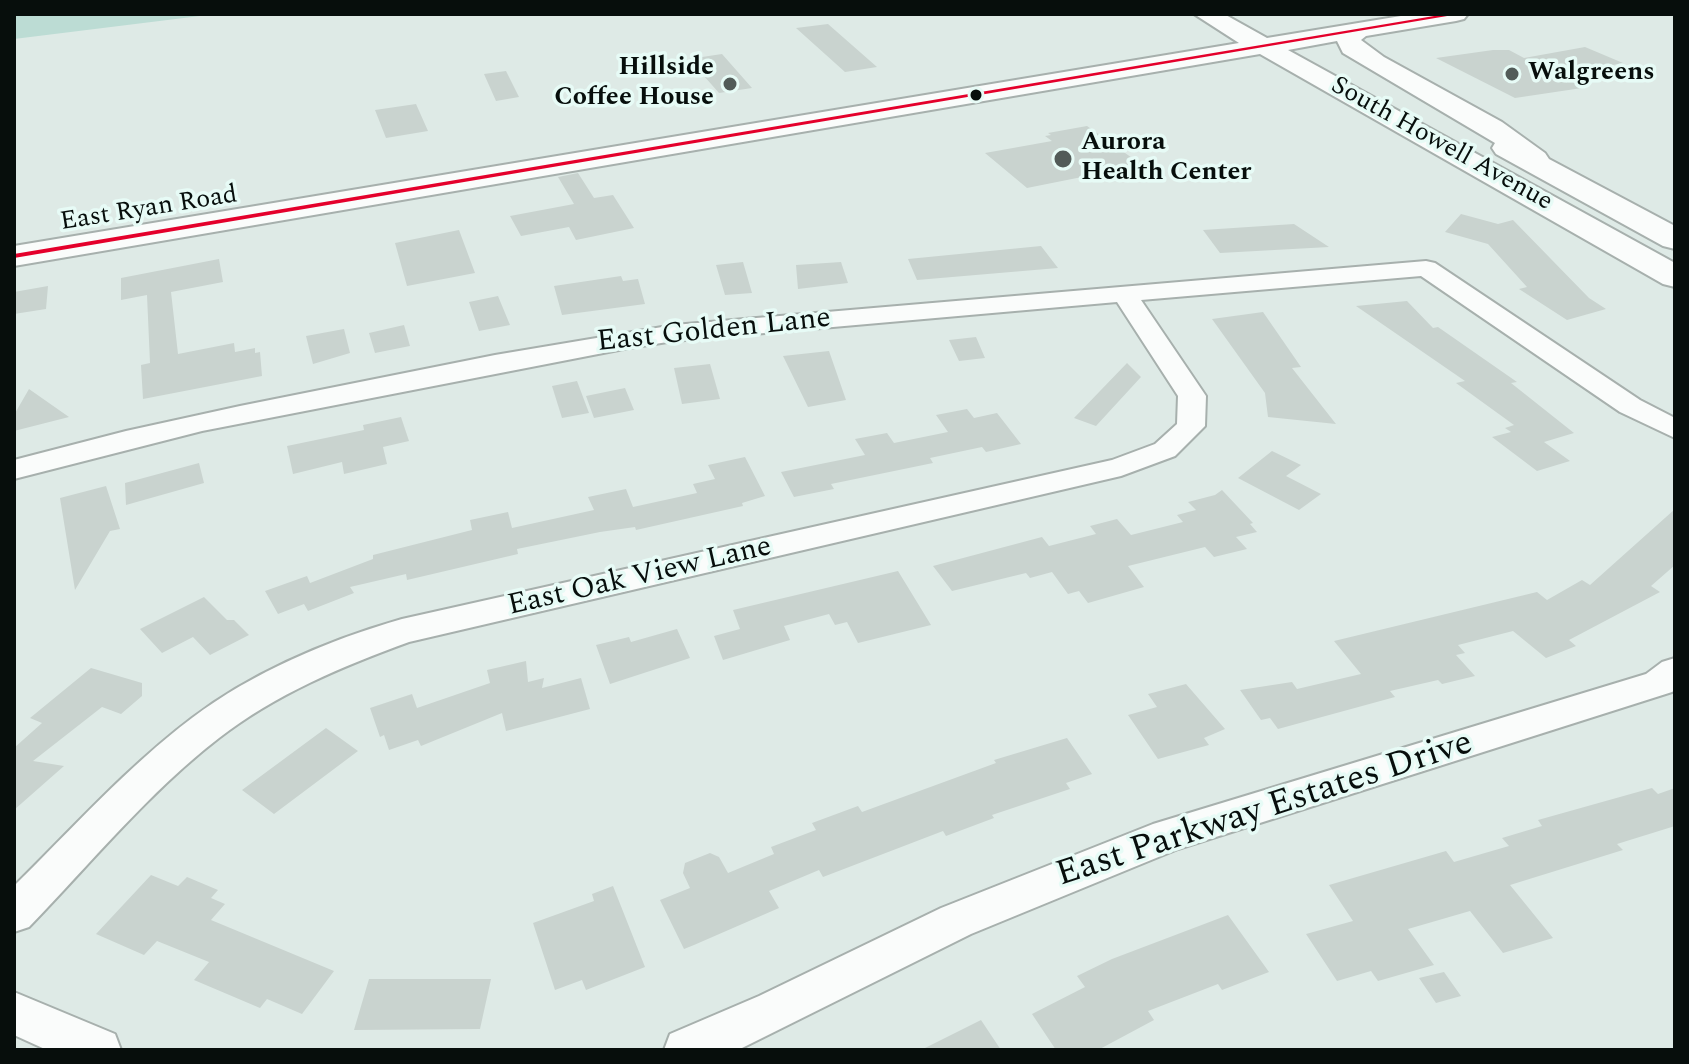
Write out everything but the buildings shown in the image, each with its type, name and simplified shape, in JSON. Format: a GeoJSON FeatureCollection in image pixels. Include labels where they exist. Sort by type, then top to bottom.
{"type":"FeatureCollection","features":[{"type":"Feature","properties":{"kind":"main road","name":"South Howell Avenue"},"geometry":{"type":"LineString","coordinates":[[1206,14],[1268,35],[1548,170],[1675,239]]}},
{"type":"Feature","properties":{"kind":"main road"},"geometry":{"type":"LineString","coordinates":[[1268,35],[1456,14]]}},
{"type":"Feature","properties":{"kind":"main road"},"geometry":{"type":"LineString","coordinates":[[1354,23],[1348,38],[1352,48],[1504,134],[1548,170]]}},
{"type":"Feature","properties":{"kind":"main road","name":"South Howell Avenue"},"geometry":{"type":"LineString","coordinates":[[1268,35],[1675,277]]}},
{"type":"Feature","properties":{"kind":"main road"},"geometry":{"type":"LineString","coordinates":[[968,98],[1041,97],[1242,64],[1274,62],[1268,35]]}},
{"type":"Feature","properties":{"kind":"main road"},"geometry":{"type":"LineString","coordinates":[[1268,35],[1487,153],[1639,220]]}},
{"type":"Feature","properties":{"kind":"main road","name":"East Ryan Road"},"geometry":{"type":"LineString","coordinates":[[14,256],[968,98],[1268,35]]}},
{"type":"Feature","properties":{"kind":"main road","name":"East Ryan Road"},"geometry":{"type":"LineString","coordinates":[[14,232],[1268,35]]}},
{"type":"Feature","properties":{"kind":"street","name":"East Golden Lane"},"geometry":{"type":"LineString","coordinates":[[14,470],[74,451],[160,431],[552,351],[674,333],[1426,268],[1630,406],[1675,429]]}},
{"type":"Feature","properties":{"kind":"street","name":"East Oak View Lane"},"geometry":{"type":"LineString","coordinates":[[14,914],[184,745],[243,703],[347,651],[402,631],[1121,467],[1165,450],[1191,426],[1192,396],[1124,293]]}},
{"type":"Feature","properties":{"kind":"street","name":"East Parkway Estates Drive"},"geometry":{"type":"LineString","coordinates":[[687,1050],[775,1011],[956,921],[1103,860],[1182,831],[1659,683],[1675,671]]}},
{"type":"Feature","properties":{"kind":"street"},"geometry":{"type":"LineString","coordinates":[[14,1013],[98,1050]]}},
{"type":"Feature","properties":{"kind":"green space"},"geometry":{"type":"Polygon","coordinates":[[[14,14],[216,14],[14,39],[14,14]]]}},
{"type":"Feature","properties":{"kind":"transit line"},"geometry":{"type":"LineString","coordinates":[[14,256],[1456,14]]}},
{"type":"Feature","properties":{"kind":"place","name":"Walgreens"},"geometry":{"type":"Point","coordinates":[1512,74]}},
{"type":"Feature","properties":{"kind":"place","name":"Hillside Coffee House"},"geometry":{"type":"Point","coordinates":[730,84]}},
{"type":"Feature","properties":{"kind":"place","name":"Aurora Health Center"},"geometry":{"type":"Point","coordinates":[1063,159]}}]}
